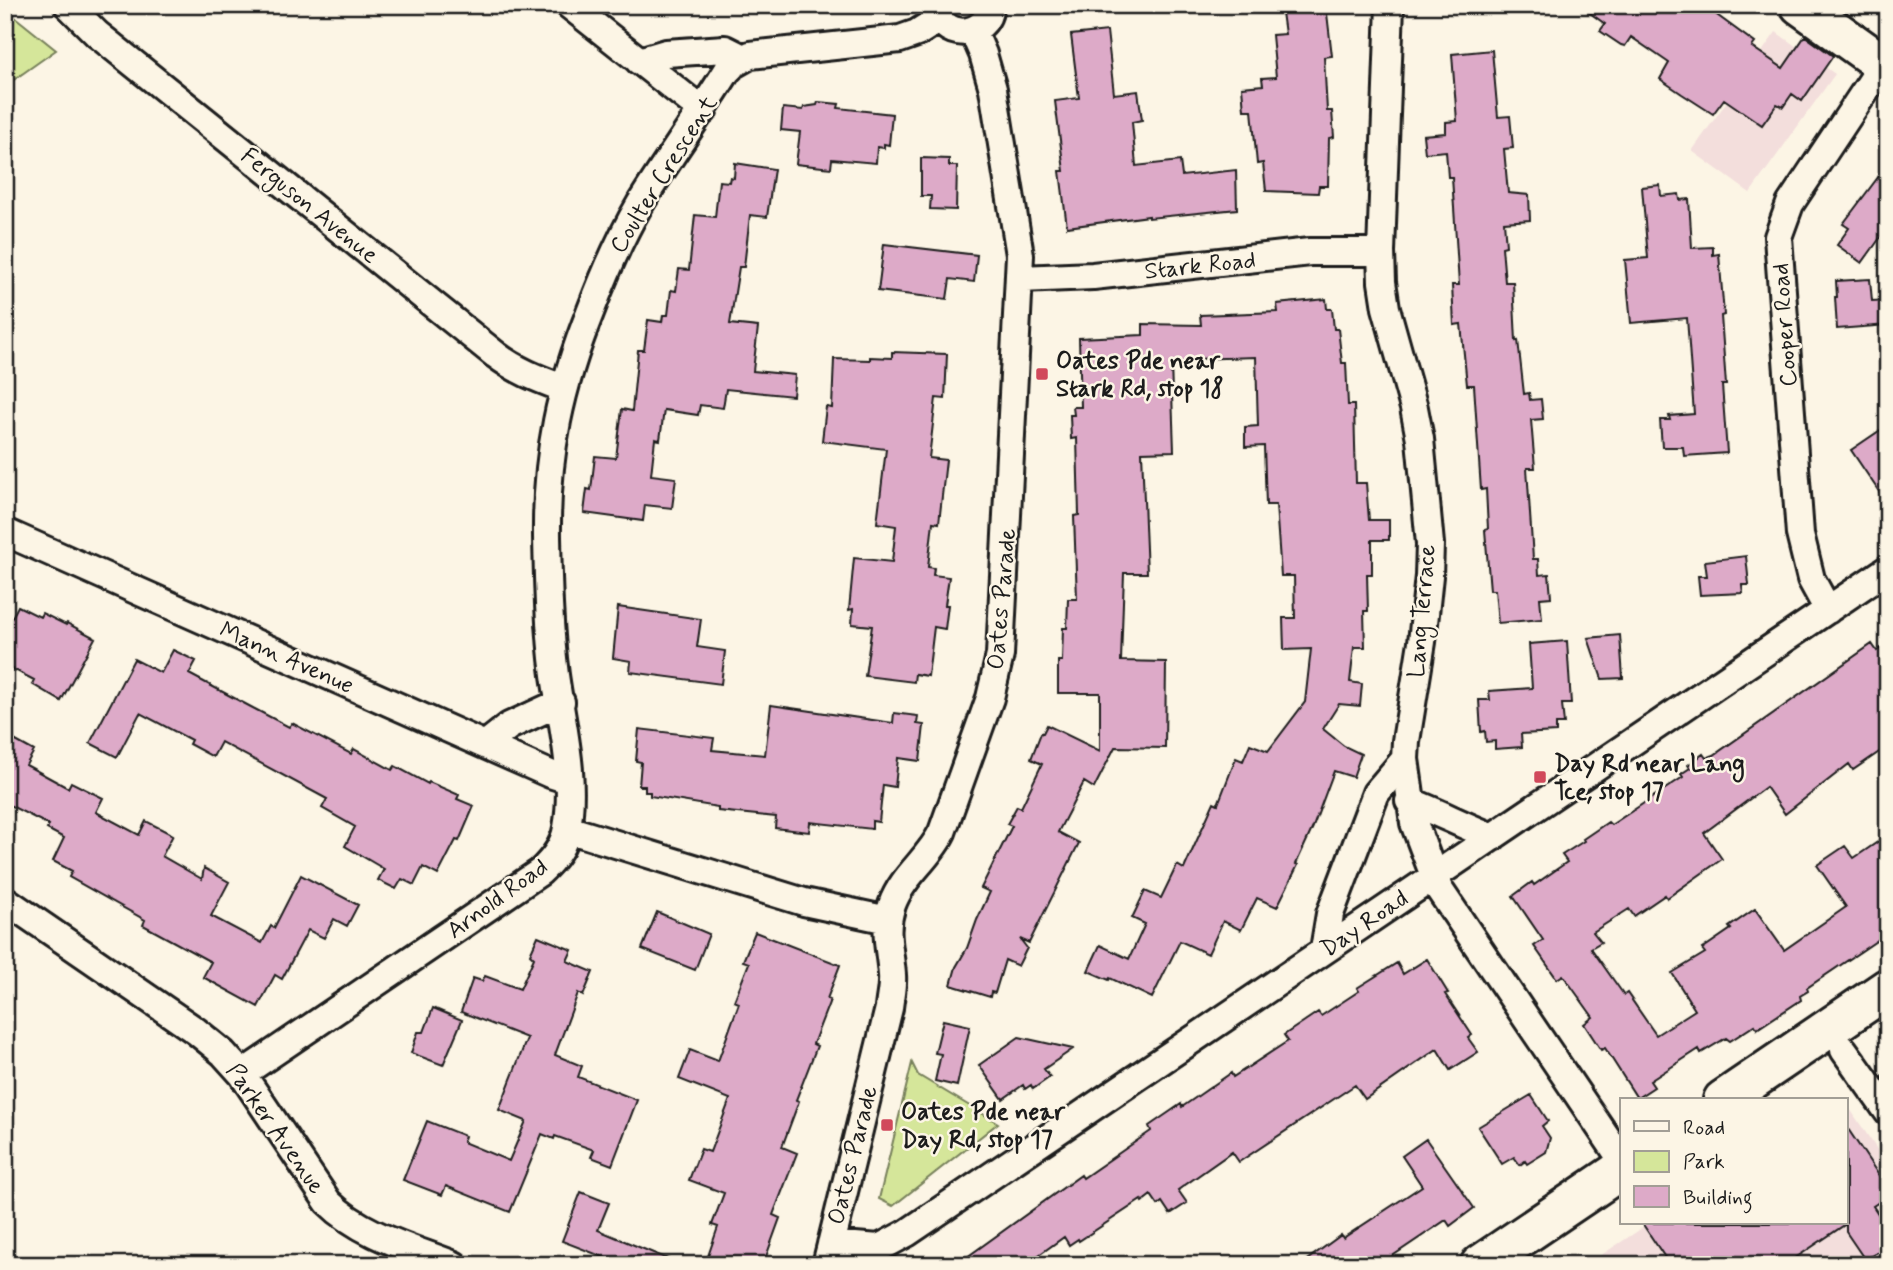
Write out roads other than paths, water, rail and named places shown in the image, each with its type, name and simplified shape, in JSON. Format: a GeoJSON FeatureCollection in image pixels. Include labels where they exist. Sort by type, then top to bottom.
{"type":"FeatureCollection","features":[{"type":"Feature","properties":{"kind":"main road"},"geometry":{"type":"LineString","coordinates":[[1800,5],[1885,66]]}},
{"type":"Feature","properties":{"kind":"main road"},"geometry":{"type":"LineString","coordinates":[[1726,1098],[1888,988]]}},
{"type":"Feature","properties":{"kind":"main road"},"geometry":{"type":"LineString","coordinates":[[1773,1098],[1888,1021]]}},
{"type":"Feature","properties":{"kind":"main road"},"geometry":{"type":"LineString","coordinates":[[1480,1265],[1620,1170]]}},
{"type":"Feature","properties":{"kind":"main road"},"geometry":{"type":"LineString","coordinates":[[1528,1265],[1620,1202]]}},
{"type":"Feature","properties":{"kind":"street","name":"Ferguson Avenue"},"geometry":{"type":"LineString","coordinates":[[68,5],[97,34],[496,355],[511,366],[563,388]]}},
{"type":"Feature","properties":{"kind":"street"},"geometry":{"type":"LineString","coordinates":[[569,5],[703,111]]}},
{"type":"Feature","properties":{"kind":"street"},"geometry":{"type":"LineString","coordinates":[[639,61],[666,53],[725,49],[743,58],[759,53],[902,38],[917,33],[938,12],[944,25],[958,32],[973,31],[986,19],[990,5]]}},
{"type":"Feature","properties":{"kind":"street","name":"Lang Terrace"},"geometry":{"type":"LineString","coordinates":[[1390,5],[1382,282],[1386,308],[1420,439],[1430,544],[1422,642],[1409,715],[1405,759],[1413,823],[1433,877],[1455,914],[1620,1157]]}},
{"type":"Feature","properties":{"kind":"street","name":"Oates Parade"},"geometry":{"type":"LineString","coordinates":[[828,1254],[890,999],[892,977],[886,940],[888,920],[898,891],[931,853],[942,832],[996,677],[1002,633],[1020,279],[1017,231],[993,89],[973,31]]}},
{"type":"Feature","properties":{"kind":"street","name":"Coulter Crescent"},"geometry":{"type":"LineString","coordinates":[[567,829],[569,780],[552,642],[547,536],[553,435],[563,388],[608,265],[622,236],[727,71],[743,58]]}},
{"type":"Feature","properties":{"kind":"street","name":"Cooper Road"},"geometry":{"type":"LineString","coordinates":[[1828,610],[1811,579],[1800,534],[1778,237],[1784,214],[1790,204],[1885,66]]}},
{"type":"Feature","properties":{"kind":"street","name":"Stark Road"},"geometry":{"type":"LineString","coordinates":[[1020,279],[1093,276],[1310,252],[1381,252]]}},
{"type":"Feature","properties":{"kind":"street","name":"Mann Avenue"},"geometry":{"type":"LineString","coordinates":[[5,532],[569,780]]}},
{"type":"Feature","properties":{"kind":"street","name":"Day Road"},"geometry":{"type":"LineString","coordinates":[[828,1254],[889,1244],[1888,569]]}},
{"type":"Feature","properties":{"kind":"street"},"geometry":{"type":"LineString","coordinates":[[485,744],[509,726],[561,702]]}},
{"type":"Feature","properties":{"kind":"street"},"geometry":{"type":"LineString","coordinates":[[1324,950],[1330,914],[1376,793],[1405,759]]}},
{"type":"Feature","properties":{"kind":"street"},"geometry":{"type":"LineString","coordinates":[[1409,802],[1442,813],[1493,837]]}},
{"type":"Feature","properties":{"kind":"street"},"geometry":{"type":"LineString","coordinates":[[567,829],[804,902],[888,920]]}},
{"type":"Feature","properties":{"kind":"street","name":"Arnold Road"},"geometry":{"type":"LineString","coordinates":[[243,1074],[540,872],[553,860],[563,844],[567,829]]}},
{"type":"Feature","properties":{"kind":"street","name":"Parker Avenue"},"geometry":{"type":"LineString","coordinates":[[5,900],[223,1053],[243,1074],[328,1202],[340,1214],[366,1230],[454,1265]]}},
{"type":"Feature","properties":{"kind":"street"},"geometry":{"type":"LineString","coordinates":[[1844,1051],[1888,1112]]}},
{"type":"Feature","properties":{"kind":"place","name":"Oates Pde near Stark Rd, stop 18"},"geometry":{"type":"Point","coordinates":[1042,374]}},
{"type":"Feature","properties":{"kind":"place","name":"Day Rd near Lang Tce, stop 17"},"geometry":{"type":"Point","coordinates":[1540,777]}},
{"type":"Feature","properties":{"kind":"place","name":"Oates Pde near Day Rd, stop 17"},"geometry":{"type":"Point","coordinates":[887,1125]}}]}
